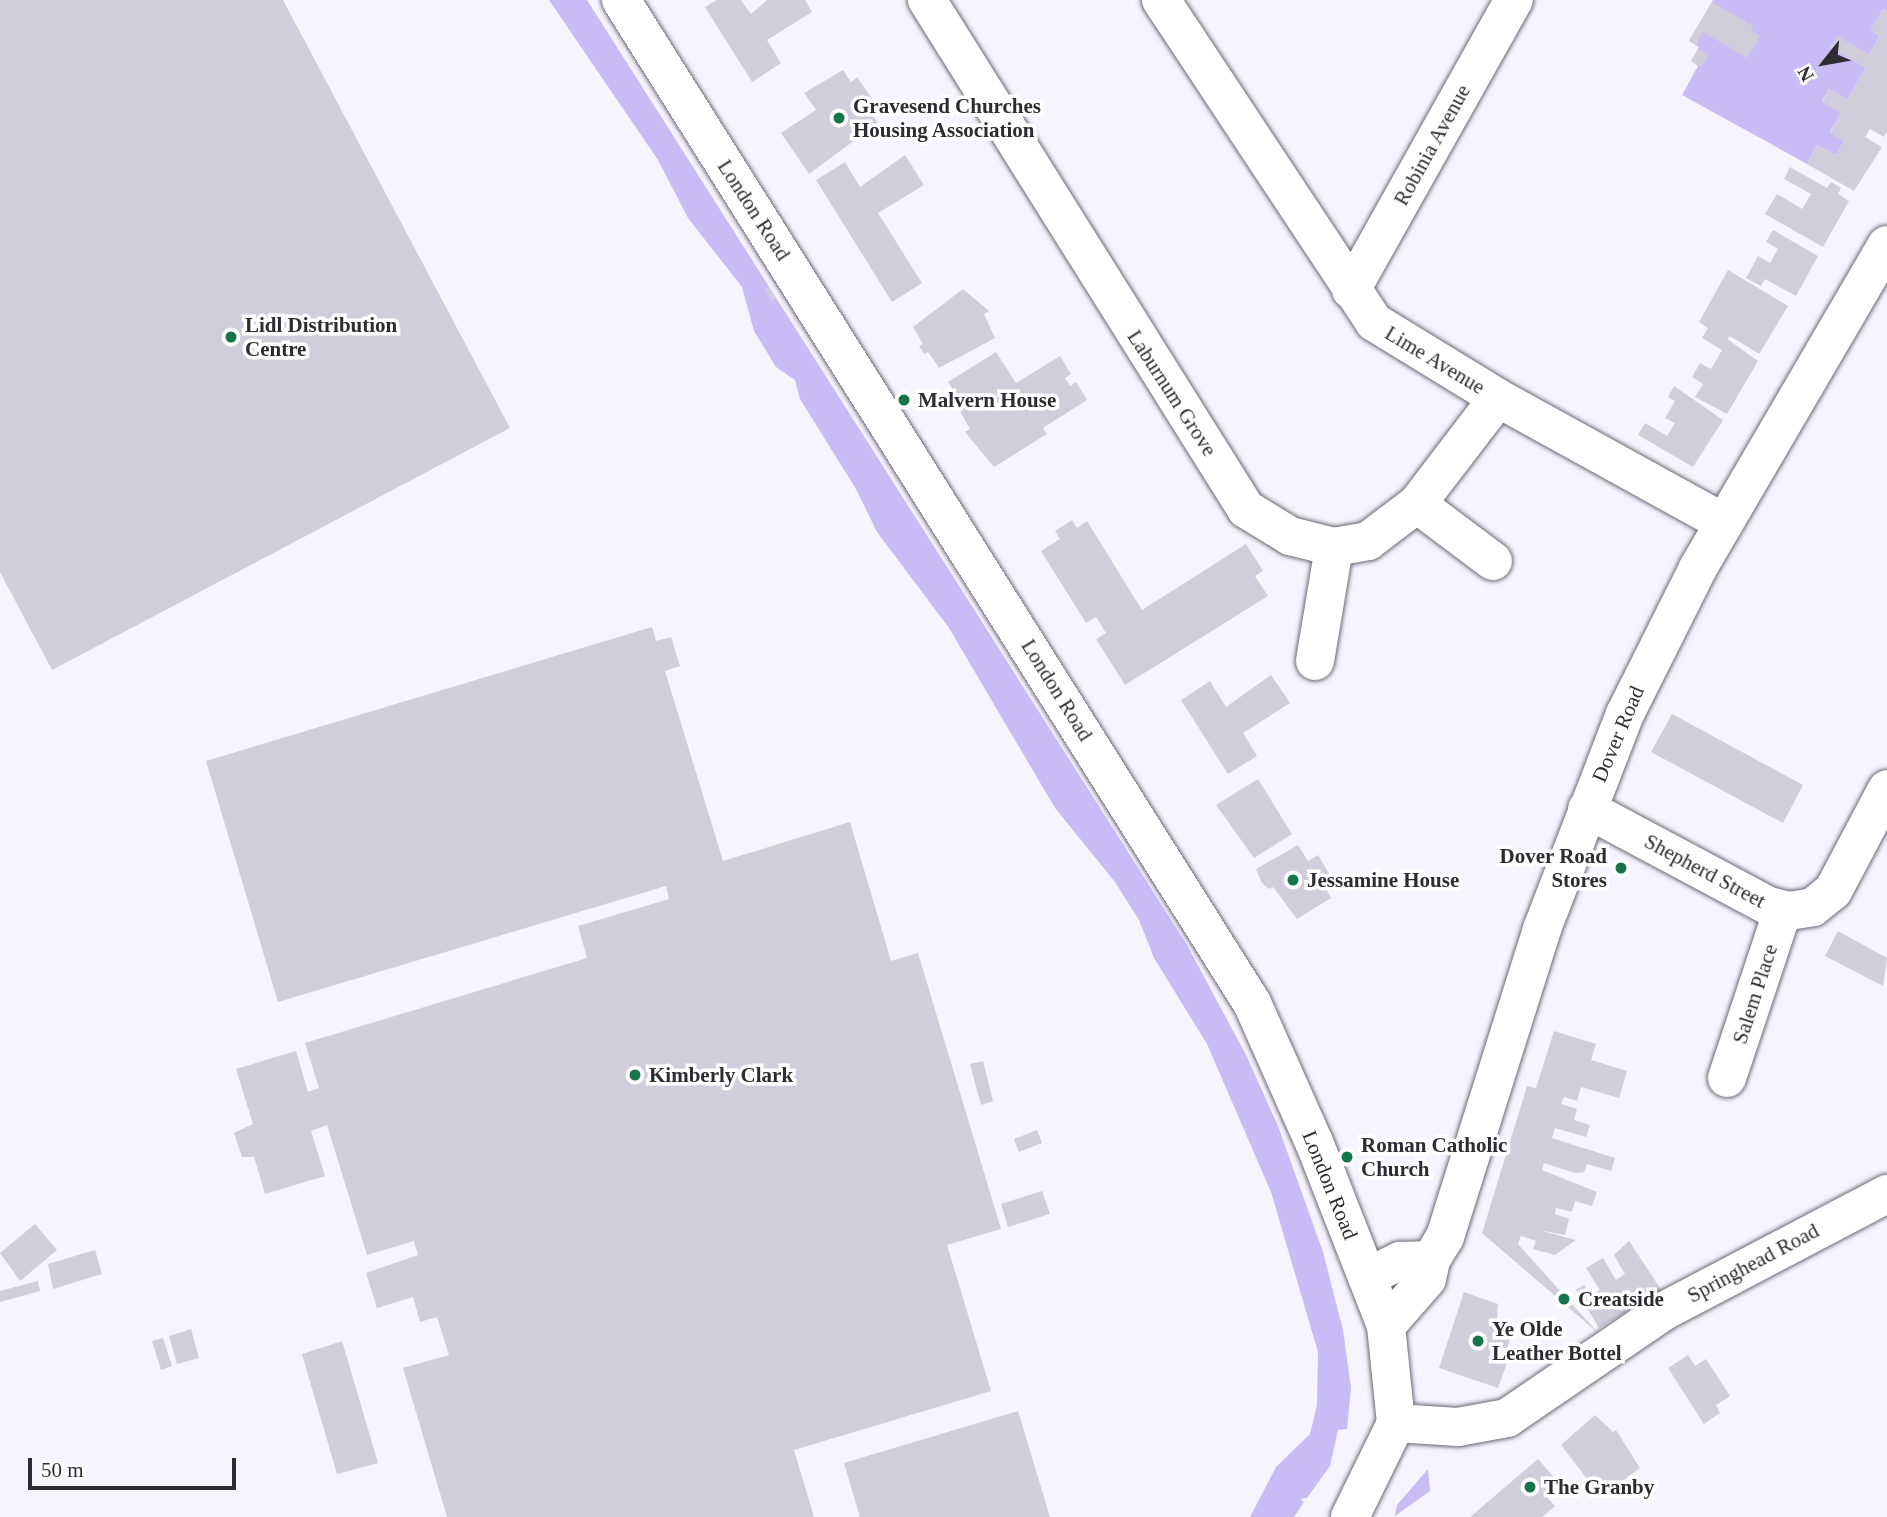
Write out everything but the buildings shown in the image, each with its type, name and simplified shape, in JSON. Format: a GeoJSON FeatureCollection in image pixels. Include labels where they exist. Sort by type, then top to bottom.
{"type":"FeatureCollection","features":[{"type":"Feature","properties":{"kind":"street","name":"London Road"},"geometry":{"type":"LineString","coordinates":[[621,0],[1222,950],[1298,1104],[1386,1326],[1396,1423]]}},
{"type":"Feature","properties":{"kind":"street","name":"Laburnum Grove"},"geometry":{"type":"LineString","coordinates":[[927,0],[1247,509],[1290,536],[1334,547],[1368,541],[1417,504],[1497,398]]}},
{"type":"Feature","properties":{"kind":"street","name":"Lime Avenue"},"geometry":{"type":"LineString","coordinates":[[1161,0],[1374,322],[1497,398],[1724,523]]}},
{"type":"Feature","properties":{"kind":"street","name":"Robinia Avenue"},"geometry":{"type":"LineString","coordinates":[[1351,290],[1514,0]]}},
{"type":"Feature","properties":{"kind":"street","name":"Dover Road"},"geometry":{"type":"LineString","coordinates":[[1386,1326],[1427,1279],[1431,1260],[1451,1223],[1514,1014],[1587,809],[1649,663],[1724,523],[1887,244]]}},
{"type":"Feature","properties":{"kind":"street"},"geometry":{"type":"LineString","coordinates":[[1417,504],[1493,561]]}},
{"type":"Feature","properties":{"kind":"street"},"geometry":{"type":"LineString","coordinates":[[1315,661],[1334,547]]}},
{"type":"Feature","properties":{"kind":"street","name":"Shepherd Street"},"geometry":{"type":"LineString","coordinates":[[1587,809],[1783,910],[1813,906],[1833,891],[1887,789]]}},
{"type":"Feature","properties":{"kind":"street","name":"Salem Place"},"geometry":{"type":"LineString","coordinates":[[1727,1078],[1783,910]]}},
{"type":"Feature","properties":{"kind":"street","name":"Springhead Road"},"geometry":{"type":"LineString","coordinates":[[1396,1423],[1458,1427],[1507,1418],[1664,1311],[1887,1194]]}},
{"type":"Feature","properties":{"kind":"street"},"geometry":{"type":"LineString","coordinates":[[1367,1277],[1400,1261],[1431,1260]]}},
{"type":"Feature","properties":{"kind":"street"},"geometry":{"type":"LineString","coordinates":[[1350,1517],[1396,1423]]}},
{"type":"Feature","properties":{"kind":"shaded area"},"geometry":{"type":"Polygon","coordinates":[[[549,0],[587,0],[1187,945],[1246,1055],[1278,1126],[1323,1252],[1343,1330],[1351,1388],[1347,1429],[1338,1430],[1330,1466],[1307,1498],[1300,1499],[1304,1502],[1294,1517],[1250,1517],[1276,1467],[1310,1434],[1317,1405],[1318,1352],[1271,1192],[1207,1044],[1154,958],[1139,920],[1115,882],[1055,808],[949,628],[877,532],[856,489],[800,399],[795,380],[776,367],[754,331],[742,287],[688,218],[658,160],[549,0]]]}},
{"type":"Feature","properties":{"kind":"shaded area"},"geometry":{"type":"Polygon","coordinates":[[[1713,0],[1887,0],[1887,11],[1883,9],[1871,30],[1880,36],[1869,55],[1838,37],[1831,47],[1866,68],[1847,100],[1829,89],[1822,101],[1841,113],[1830,132],[1844,141],[1836,155],[1817,145],[1807,164],[1682,95],[1698,66],[1691,61],[1699,47],[1689,41],[1713,0]]]}},
{"type":"Feature","properties":{"kind":"shaded area"},"geometry":{"type":"Polygon","coordinates":[[[1428,1469],[1430,1491],[1395,1516],[1397,1505],[1428,1469]]]}},
{"type":"Feature","properties":{"kind":"place","name":"Gravesend Churches Housing Association"},"geometry":{"type":"Point","coordinates":[839,118]}},
{"type":"Feature","properties":{"kind":"place","name":"Lidl Distribution Centre"},"geometry":{"type":"Point","coordinates":[231,337]}},
{"type":"Feature","properties":{"kind":"place","name":"Malvern House"},"geometry":{"type":"Point","coordinates":[904,400]}},
{"type":"Feature","properties":{"kind":"place","name":"Dover Road Stores"},"geometry":{"type":"Point","coordinates":[1621,868]}},
{"type":"Feature","properties":{"kind":"place","name":"Jessamine House"},"geometry":{"type":"Point","coordinates":[1293,880]}},
{"type":"Feature","properties":{"kind":"place","name":"Kimberly Clark"},"geometry":{"type":"Point","coordinates":[635,1075]}},
{"type":"Feature","properties":{"kind":"place","name":"Roman Catholic Church"},"geometry":{"type":"Point","coordinates":[1347,1157]}},
{"type":"Feature","properties":{"kind":"place","name":"Creatside"},"geometry":{"type":"Point","coordinates":[1564,1299]}},
{"type":"Feature","properties":{"kind":"place","name":"Ye Olde Leather Bottel"},"geometry":{"type":"Point","coordinates":[1478,1341]}},
{"type":"Feature","properties":{"kind":"place","name":"The Granby"},"geometry":{"type":"Point","coordinates":[1530,1487]}}]}
